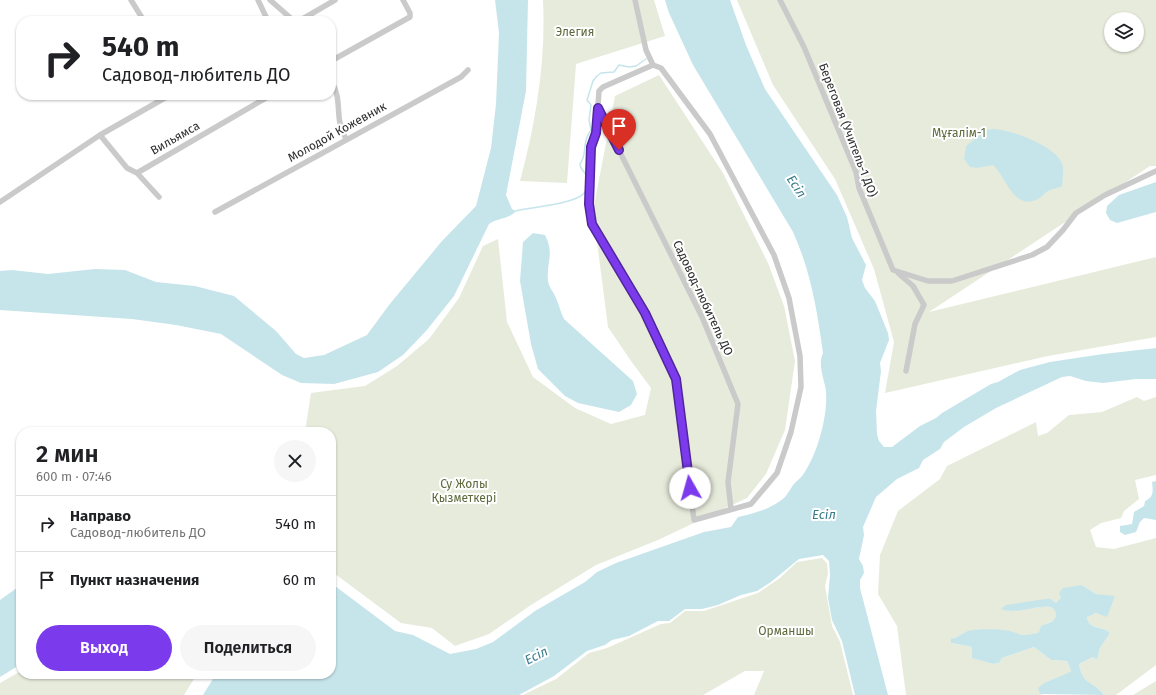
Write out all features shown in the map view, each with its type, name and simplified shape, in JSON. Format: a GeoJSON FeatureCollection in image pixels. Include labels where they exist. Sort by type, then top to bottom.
{"type":"FeatureCollection","features":[{"type":"Feature","properties":{"kind":"street"},"geometry":{"type":"LineString","coordinates":[[131,0],[141,16]]}},
{"type":"Feature","properties":{"kind":"street"},"geometry":{"type":"LineString","coordinates":[[258,0],[266,16]]}},
{"type":"Feature","properties":{"kind":"street"},"geometry":{"type":"LineString","coordinates":[[270,0],[288,16]]}},
{"type":"Feature","properties":{"kind":"street"},"geometry":{"type":"LineString","coordinates":[[308,16],[335,0]]}},
{"type":"Feature","properties":{"kind":"street"},"geometry":{"type":"LineString","coordinates":[[336,58],[408,18],[410,13],[403,0]]}},
{"type":"Feature","properties":{"kind":"street"},"geometry":{"type":"LineString","coordinates":[[635,0],[646,50],[653,65]]}},
{"type":"Feature","properties":{"kind":"street","name":"Береговая (Учитель-1 ДО)"},"geometry":{"type":"LineString","coordinates":[[780,0],[807,54],[856,172],[859,188],[895,271]]}},
{"type":"Feature","properties":{"kind":"street"},"geometry":{"type":"LineString","coordinates":[[653,65],[661,68],[710,134],[774,255],[789,298],[800,356],[801,387],[791,432],[777,473],[751,504],[694,520],[676,379],[645,313],[592,224],[589,204],[591,147],[596,133],[598,95],[603,87],[653,65]]}},
{"type":"Feature","properties":{"kind":"street","name":"Молодой Кожевник"},"geometry":{"type":"LineString","coordinates":[[215,212],[461,77],[468,70]]}},
{"type":"Feature","properties":{"kind":"street"},"geometry":{"type":"LineString","coordinates":[[336,91],[339,97],[339,123],[346,139]]}},
{"type":"Feature","properties":{"kind":"street"},"geometry":{"type":"LineString","coordinates":[[0,202],[100,135],[161,100]]}},
{"type":"Feature","properties":{"kind":"street","name":"Вильямса"},"geometry":{"type":"LineString","coordinates":[[137,173],[262,100]]}},
{"type":"Feature","properties":{"kind":"street","name":"Садовод-любитель ДО"},"geometry":{"type":"LineString","coordinates":[[598,108],[702,317],[738,404],[728,482],[731,509]]}},
{"type":"Feature","properties":{"kind":"street"},"geometry":{"type":"LineString","coordinates":[[100,135],[127,168],[137,173],[159,197]]}},
{"type":"Feature","properties":{"kind":"street"},"geometry":{"type":"LineString","coordinates":[[895,271],[928,281],[952,281],[1032,255],[1047,246],[1063,230],[1076,213],[1105,195],[1156,171]]}},
{"type":"Feature","properties":{"kind":"street"},"geometry":{"type":"LineString","coordinates":[[895,271],[913,286],[924,305],[915,324],[906,371]]}},
{"type":"Feature","properties":{"kind":"green space","name":"Элегия"},"geometry":{"type":"Polygon","coordinates":[[[543,0],[654,0],[665,36],[576,64],[567,183],[520,181],[531,136],[539,91],[543,46],[543,0]]]}},
{"type":"Feature","properties":{"kind":"green space","name":"Мұғалім-1"},"geometry":{"type":"Polygon","coordinates":[[[737,0],[1156,0],[1156,166],[1150,166],[929,312],[1156,257],[1156,337],[1048,356],[885,393],[894,342],[874,269],[835,179],[773,85],[737,0]]]}},
{"type":"Feature","properties":{"kind":"green space","name":"Су Жолы Қызметкері"},"geometry":{"type":"Polygon","coordinates":[[[659,75],[723,173],[768,263],[784,306],[795,361],[785,430],[766,474],[747,498],[658,540],[596,565],[531,605],[489,634],[455,646],[432,628],[401,623],[336,575],[336,427],[306,427],[311,393],[365,386],[397,366],[429,339],[459,298],[483,246],[498,239],[507,322],[533,377],[575,408],[611,424],[645,415],[651,388],[608,327],[593,211],[615,96],[659,75]]]}},
{"type":"Feature","properties":{"kind":"green space"},"geometry":{"type":"Polygon","coordinates":[[[1137,397],[1144,401],[1156,397],[1156,475],[1135,480],[1139,499],[1124,511],[1121,518],[1101,523],[1090,530],[1096,547],[1114,549],[1156,538],[1156,665],[1116,695],[1104,695],[1100,690],[1086,680],[1079,664],[1093,657],[1097,660],[1100,648],[1110,633],[1090,624],[1087,617],[1091,614],[1107,612],[1113,601],[1108,596],[1096,594],[1082,585],[1056,603],[1051,599],[1007,611],[1051,607],[1055,611],[1056,616],[1053,621],[1047,623],[1039,632],[1027,636],[997,630],[967,632],[962,636],[951,638],[951,643],[972,647],[973,658],[993,664],[999,663],[1002,658],[1034,647],[1051,660],[1067,661],[1071,671],[1061,678],[1048,681],[1040,694],[1043,695],[906,695],[897,626],[878,594],[880,555],[898,511],[940,479],[947,466],[1036,422],[1038,436],[1047,433],[1069,415],[1102,412],[1137,397]]]}},
{"type":"Feature","properties":{"kind":"green space","name":"Орманшы"},"geometry":{"type":"Polygon","coordinates":[[[822,558],[827,563],[828,574],[825,586],[832,626],[840,642],[853,695],[754,695],[764,671],[745,671],[703,695],[523,695],[556,679],[589,653],[607,648],[661,624],[670,623],[685,611],[704,611],[758,593],[780,578],[797,562],[822,558]]]}},
{"type":"Feature","properties":{"kind":"green space"},"geometry":{"type":"Polygon","coordinates":[[[16,674],[16,679],[194,679],[184,695],[0,695],[0,683],[16,674]]]}},
{"type":"Feature","properties":{"kind":"green space"},"geometry":{"type":"Polygon","coordinates":[[[1156,681],[1156,695],[1133,695],[1156,681]]]}},
{"type":"Feature","properties":{"kind":"water"},"geometry":{"type":"Polygon","coordinates":[[[495,0],[528,0],[526,91],[506,195],[512,209],[516,211],[510,216],[489,224],[454,296],[426,331],[403,355],[378,372],[334,384],[301,383],[282,375],[221,334],[176,325],[132,319],[0,310],[0,271],[12,270],[48,274],[95,269],[125,270],[156,282],[195,286],[234,296],[276,331],[296,354],[304,358],[324,355],[367,335],[389,305],[442,241],[476,206],[491,148],[496,104],[499,33],[495,0]]]}},
{"type":"Feature","properties":{"kind":"water","name":"Есіл"},"geometry":{"type":"Polygon","coordinates":[[[665,0],[730,0],[746,45],[765,89],[837,195],[847,217],[852,238],[866,265],[862,280],[865,288],[875,301],[888,333],[889,340],[880,363],[881,371],[876,411],[877,434],[879,441],[884,447],[892,447],[920,426],[936,418],[991,384],[998,382],[1020,370],[1050,362],[1156,348],[1156,379],[1136,379],[1103,383],[1086,381],[1070,376],[1062,377],[996,408],[964,427],[944,442],[940,449],[923,460],[919,468],[897,479],[876,497],[863,527],[864,535],[859,559],[863,566],[864,573],[860,580],[860,588],[888,695],[855,695],[842,641],[832,620],[828,598],[830,575],[829,561],[823,555],[799,559],[771,582],[757,591],[702,609],[685,609],[669,621],[658,621],[629,636],[612,640],[605,645],[587,651],[554,676],[519,695],[203,695],[213,679],[336,679],[336,587],[395,631],[413,635],[450,654],[476,649],[493,642],[535,611],[585,582],[597,572],[616,563],[704,532],[731,527],[738,517],[770,507],[784,498],[802,476],[817,447],[823,424],[826,402],[826,392],[821,367],[821,358],[823,353],[816,306],[809,277],[793,232],[693,65],[669,13],[665,0]]]}},
{"type":"Feature","properties":{"kind":"water"},"geometry":{"type":"Polygon","coordinates":[[[994,129],[1023,136],[1045,146],[1060,160],[1063,167],[1062,186],[1048,191],[1038,199],[1029,202],[1022,201],[1011,191],[993,165],[977,168],[970,167],[964,159],[966,146],[980,135],[983,130],[994,129]]]}},
{"type":"Feature","properties":{"kind":"water"},"geometry":{"type":"Polygon","coordinates":[[[1156,182],[1156,212],[1117,223],[1110,220],[1106,213],[1107,206],[1119,195],[1156,182]]]}},
{"type":"Feature","properties":{"kind":"water"},"geometry":{"type":"Polygon","coordinates":[[[533,233],[545,235],[548,242],[550,253],[548,281],[564,319],[633,381],[637,394],[631,405],[619,412],[578,403],[565,396],[538,369],[531,344],[520,281],[523,242],[533,233]]]}},
{"type":"Feature","properties":{"kind":"water"},"geometry":{"type":"Polygon","coordinates":[[[1156,481],[1156,520],[1144,518],[1140,522],[1136,532],[1125,535],[1120,532],[1120,526],[1132,524],[1134,512],[1144,506],[1145,501],[1150,498],[1153,491],[1152,482],[1156,481]]]}},
{"type":"Feature","properties":{"kind":"water"},"geometry":{"type":"Polygon","coordinates":[[[1082,585],[1096,594],[1115,596],[1107,617],[1096,613],[1087,617],[1090,624],[1110,633],[1100,648],[1097,660],[1093,657],[1079,664],[1086,680],[1100,690],[1104,695],[1040,694],[1038,688],[1042,685],[1071,671],[1067,661],[1051,660],[1034,647],[1002,658],[999,663],[993,664],[972,658],[972,647],[951,643],[951,638],[958,637],[971,630],[1000,630],[1024,635],[1039,632],[1041,626],[1053,621],[1056,616],[1055,611],[1051,607],[1039,607],[1013,611],[1001,609],[1006,605],[1045,599],[1051,599],[1056,603],[1061,598],[1059,593],[1063,588],[1082,585]]]}},
{"type":"Feature","properties":{"kind":"water"},"geometry":{"type":"Polygon","coordinates":[[[16,589],[16,667],[0,677],[0,600],[16,589]]]}},
{"type":"Feature","properties":{"kind":"waterway"},"geometry":{"type":"LineString","coordinates":[[516,211],[566,202],[582,195],[586,190],[587,178],[580,164],[584,156],[586,139],[591,130],[589,120],[591,105],[587,100],[593,81],[601,73],[614,72],[619,65],[629,67],[636,66],[646,59]]}},
{"type":"Feature","properties":{"kind":"route"},"geometry":{"type":"LineString","coordinates":[[619,150],[598,108],[596,133],[591,147],[589,204],[592,224],[645,313],[676,379],[690,488]]}}]}
